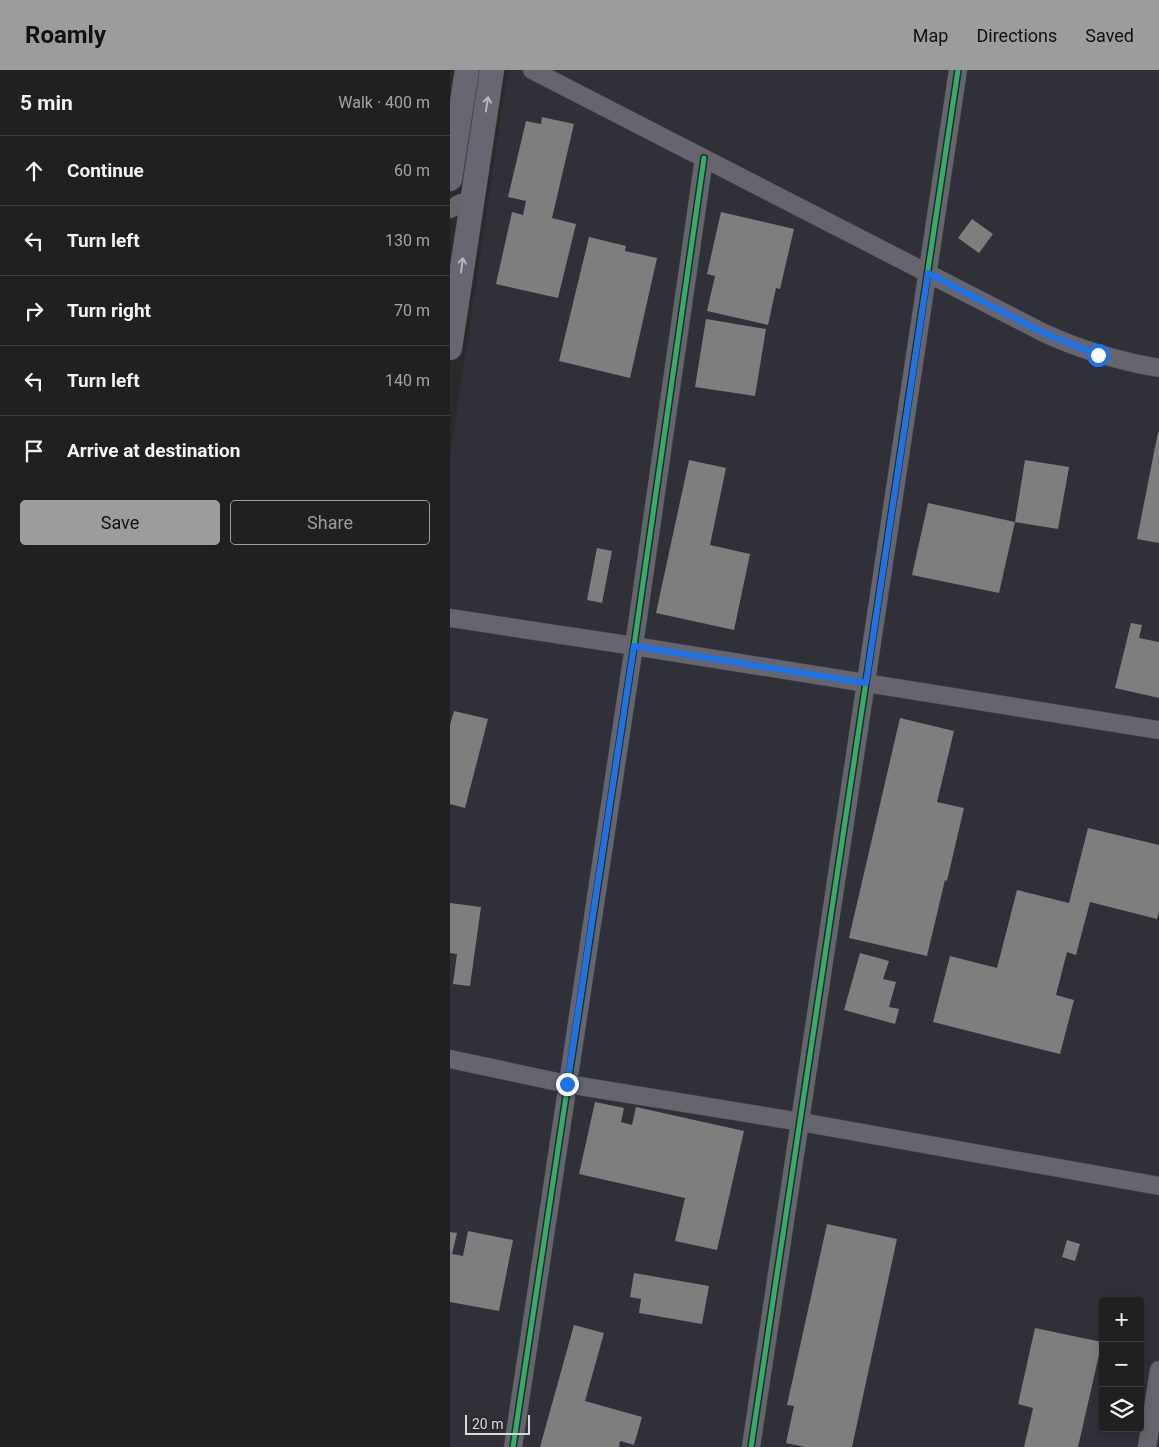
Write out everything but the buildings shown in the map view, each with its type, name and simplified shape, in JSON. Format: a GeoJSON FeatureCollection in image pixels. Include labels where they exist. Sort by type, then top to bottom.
{"type":"FeatureCollection","features":[{"type":"Feature","properties":{"kind":"main road"},"geometry":{"type":"LineString","coordinates":[[450,179],[452,149],[467,70]]}},
{"type":"Feature","properties":{"kind":"main road"},"geometry":{"type":"LineString","coordinates":[[450,348],[461,205],[477,164],[492,70]]}},
{"type":"Feature","properties":{"kind":"street"},"geometry":{"type":"LineString","coordinates":[[532,70],[1044,333],[1070,345],[1121,361],[1159,368]]}},
{"type":"Feature","properties":{"kind":"street"},"geometry":{"type":"LineString","coordinates":[[752,1447],[958,70]]}},
{"type":"Feature","properties":{"kind":"street"},"geometry":{"type":"LineString","coordinates":[[452,149],[477,164]]}},
{"type":"Feature","properties":{"kind":"street"},"geometry":{"type":"LineString","coordinates":[[513,1447],[634,646],[704,158]]}},
{"type":"Feature","properties":{"kind":"street"},"geometry":{"type":"LineString","coordinates":[[450,618],[1159,730]]}},
{"type":"Feature","properties":{"kind":"street"},"geometry":{"type":"LineString","coordinates":[[450,1059],[567,1084],[801,1122],[1159,1186]]}},
{"type":"Feature","properties":{"kind":"street"},"geometry":{"type":"LineString","coordinates":[[1147,1447],[1159,1370]]}},
{"type":"Feature","properties":{"kind":"shaded area"},"geometry":{"type":"Polygon","coordinates":[[[508,70],[1159,70],[1159,1447],[450,1447],[450,456],[508,70]]]}},
{"type":"Feature","properties":{"kind":"cycle path"},"geometry":{"type":"LineString","coordinates":[[751,1447],[958,70]]}},
{"type":"Feature","properties":{"kind":"cycle path"},"geometry":{"type":"LineString","coordinates":[[513,1447],[634,646],[704,158]]}},
{"type":"Feature","properties":{"kind":"route"},"geometry":{"type":"LineString","coordinates":[[567,1084],[634,646],[866,683],[928,273],[1044,333],[1098,355]]}}]}
